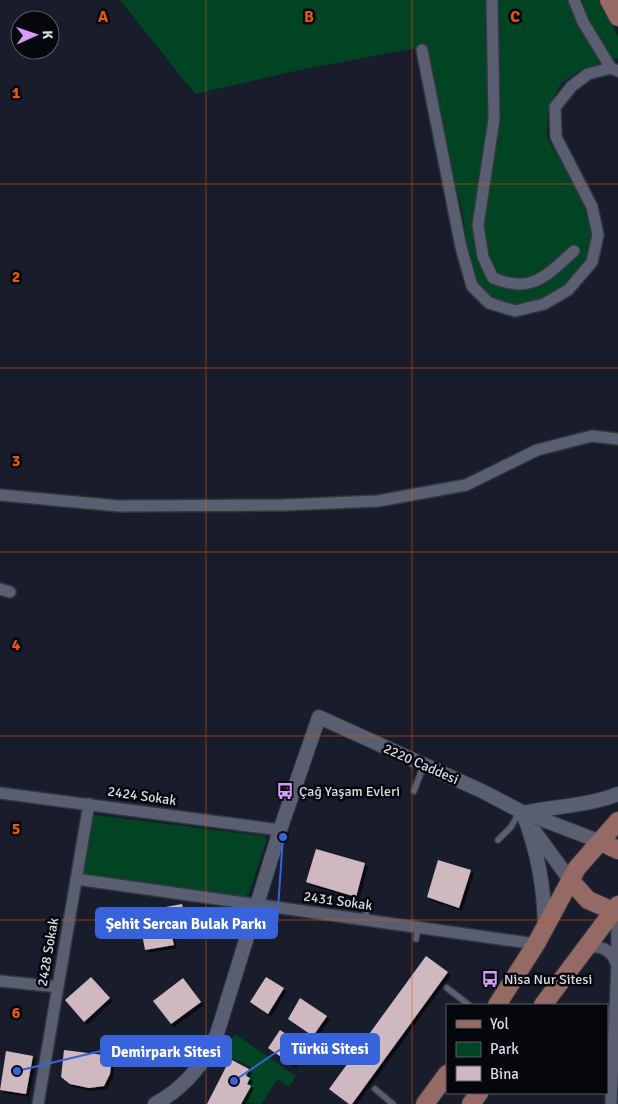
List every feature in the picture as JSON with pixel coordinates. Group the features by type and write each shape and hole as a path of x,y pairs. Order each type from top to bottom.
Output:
{"main road":[{"path":"609,0 618,17"},
{"path":"498,1004 540,936 570,880 587,855 601,842 618,821"},
{"path":"601,842 618,850"},
{"path":"544,1004 616,908 588,900 570,880"},
{"path":"425,1104 446,1075"}],"street":[{"path":"492,0 494,119 478,225 483,257 493,278 510,284 528,284 545,277 574,251"},
{"path":"422,50 461,247 472,286 489,303 515,311 544,304 568,290 592,262 598,235 592,207 556,137 555,107 572,86 588,74 614,69 583,22 574,0"},
{"path":"0,495 120,506 284,505 378,501 466,485 537,450 592,436 618,439"},
{"name":"2220 Caddesi","path":"280,830 318,717 424,764 521,812 601,842"},
{"name":"2424 Sokak","path":"0,793 280,830"},
{"path":"521,812 554,806 584,804 618,794"},
{"name":"2428 Sokak","path":"38,1104 89,804"},
{"path":"521,812 570,880"},
{"path":"521,812 539,860 544,888 540,936"},
{"path":"155,1104 171,1095 187,1081 210,1051 280,830"},
{"name":"2431 Sokak","path":"76,879 418,927 540,936"},
{"path":"611,1104 617,967 616,908"},
{"path":"584,950 596,947 605,949 615,958 617,967"},
{"path":"0,981 58,987"}],"lane":[{"path":"414,791 424,764"},
{"path":"498,840 511,827 521,812"},
{"path":"364,920 367,908"},
{"path":"416,939 418,927"},
{"path":"447,988 468,1004"},
{"path":"374,1089 393,1104"},
{"path":"606,1104 611,1104"}],"green space":[{"path":"120,0 601,0 618,37 618,58 583,69 562,82 548,109 547,137 587,208 593,238 587,262 567,287 540,301 521,305 498,303 478,286 469,262 463,215 422,47 300,70 195,94"},
{"path":"95,815 265,836 267,840 249,893 246,896 83,874 92,817"},
{"path":"235,1034 296,1076 289,1087 278,1079 261,1104 242,1102 250,1086 247,1084 250,1078 246,1076 251,1067 222,1054"}],"building":[{"path":"316,849 365,863 356,897 306,882"},
{"path":"438,860 471,870 459,908 427,897"},
{"path":"182,904 188,934 172,937 174,945 145,950 138,912"},
{"path":"426,956 448,972 352,1104 349,1104 329,1089"},
{"path":"91,977 110,998 84,1022 65,1000"},
{"path":"266,977 284,988 268,1014 250,1002"},
{"path":"183,978 201,1002 171,1024 153,1001"},
{"path":"300,998 327,1016 313,1036 288,1019"},
{"path":"280,1030 305,1047 293,1065 268,1048"},
{"path":"64,1050 112,1056 110,1074 104,1086 89,1088 70,1084 61,1077"},
{"path":"6,1051 33,1056 26,1094 0,1090"},
{"path":"230,1059 249,1069 246,1076 250,1078 247,1084 251,1086 241,1104 207,1104"}],"place":[{"name":"Çağ Yaşam Evleri","path":"285,791"},
{"name":"Şehit Sercan Bulak Parkı","path":"283,837"},
{"name":"Nisa Nur Sitesi","path":"490,979"},
{"name":"Demirpark Sitesi","path":"17,1071"},
{"name":"Türkü Sitesi","path":"234,1081"}]}
